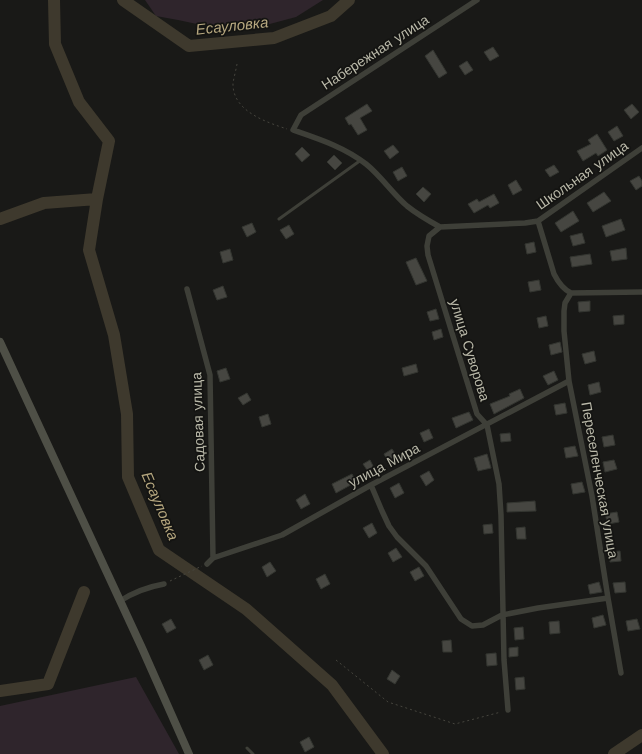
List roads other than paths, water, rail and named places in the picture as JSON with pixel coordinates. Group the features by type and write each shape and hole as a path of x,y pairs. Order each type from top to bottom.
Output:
{"street":[{"name":"Набережная улица","path":"361,160 331,143 293,130 302,115 477,0"},
{"name":"Школьная улица","path":"440,227 538,221 642,148"},
{"path":"361,160 406,206 440,227"},
{"path":"538,221 554,274 561,286 571,293 642,292"},
{"name":"улица Суворова","path":"440,227 429,236 427,246 428,255 477,414 487,425 499,490 502,615 508,710"},
{"name":"Садовая улица","path":"187,289 210,375 213,558"},
{"name":"Переселенческая улица","path":"571,293 565,303 564,311 564,331 570,381 592,496 621,673"},
{"path":"0,342 142,648 189,754"},
{"name":"улица Мира","path":"207,564 213,558 282,535 371,485 570,381"},
{"path":"371,485 389,526 397,537 426,566 461,619 472,626 487,624 502,615 538,608 608,598"},
{"path":"120,601 132,593 148,587 164,584"}],"lane":[{"path":"279,219 361,160"},
{"path":"247,748 253,754"}],"waterway":[{"name":"Есауловка","path":"54,0 55,44 79,102 109,141 97,199 89,250 114,335 127,414 128,477 159,550 246,609 332,685 383,754"},
{"name":"Есауловка","path":"123,0 189,46 274,38 331,16 349,0"},
{"name":"Есауловка","path":"0,219 44,203 97,199"},
{"name":"Есауловка","path":"0,691 48,684 84,592"},
{"name":"Есауловка","path":"614,754 642,735"}]}
